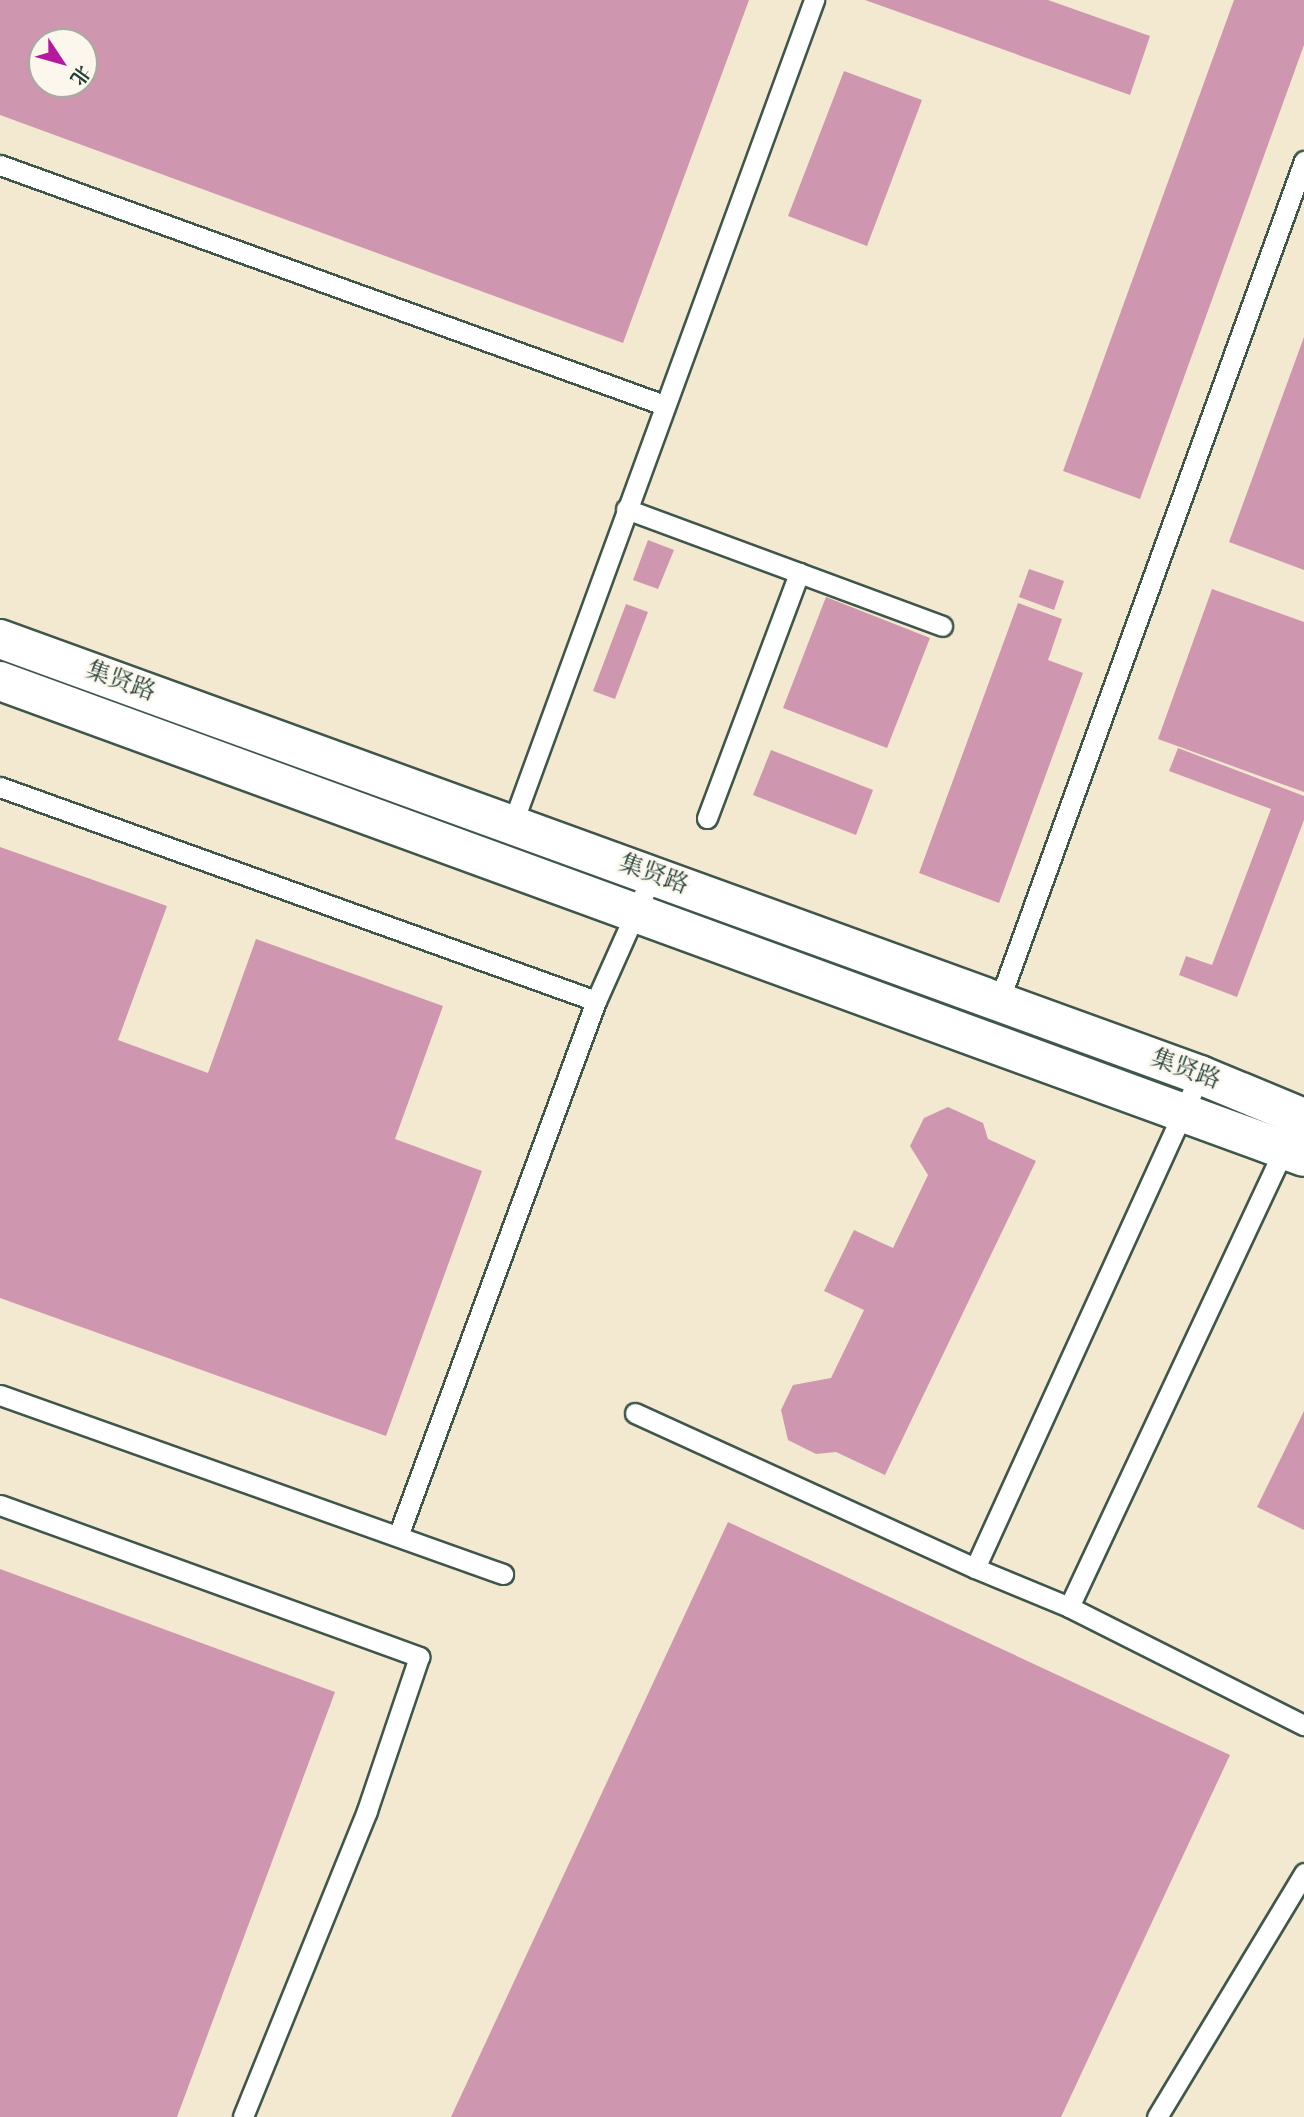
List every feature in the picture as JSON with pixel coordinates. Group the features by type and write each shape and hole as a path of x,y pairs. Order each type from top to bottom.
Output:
{"street":[{"name":"集贤路","path":"0,639 998,1004 1200,1075 1302,1117"},
{"name":"集贤路","path":"0,681 1294,1154"}],"lane":[{"path":"512,825 814,0"},
{"path":"998,1004 1304,161"},
{"path":"0,165 664,405"},
{"path":"626,509 942,626"},
{"path":"707,818 799,573"},
{"path":"0,787 596,1001"},
{"path":"398,1536 596,1001 652,876"},
{"path":"975,1569 1200,1075"},
{"path":"1069,1607 1294,1154 1302,1117"},
{"path":"0,1395 503,1574"},
{"path":"635,1413 975,1569 1069,1607 1304,1725"},
{"path":"0,1505 419,1657 367,1811 243,2117"},
{"path":"1157,2117 1304,1873"}],"building":[{"path":"0,0 749,0 623,343 0,115"},
{"path":"865,0 1048,0 1150,36 1130,95"},
{"path":"1234,0 1304,0 1304,45 1140,499 1063,471"},
{"path":"844,71 922,100 867,246 788,216"},
{"path":"1304,337 1304,570 1229,542"},
{"path":"648,540 674,550 658,589 633,580"},
{"path":"1029,569 1064,581 1054,610 1019,597"},
{"path":"1212,589 1304,622 1304,792 1158,739"},
{"path":"826,597 930,638 887,748 783,708"},
{"path":"1018,603 1062,619 1048,660 1083,673 999,903 919,873"},
{"path":"626,604 648,612 615,699 593,691"},
{"path":"1178,748 1304,796 1304,820 1237,997 1179,975 1186,956 1212,965 1271,809 1169,771"},
{"path":"771,750 873,790 856,835 753,795"},
{"path":"0,847 167,906 118,1040 208,1073 256,939 443,1006 395,1139 482,1171 386,1436 0,1298"},
{"path":"948,1107 983,1123 988,1139 1036,1161 885,1475 836,1452 816,1454 788,1440 781,1410 793,1385 831,1378 864,1310 824,1291 854,1230 893,1248 928,1175 910,1146 924,1118"},
{"path":"1304,1411 1304,1530 1257,1507"},
{"path":"728,1522 1230,1755 1061,2117 451,2117"},
{"path":"0,1569 335,1692 177,2117 0,2117"}]}
